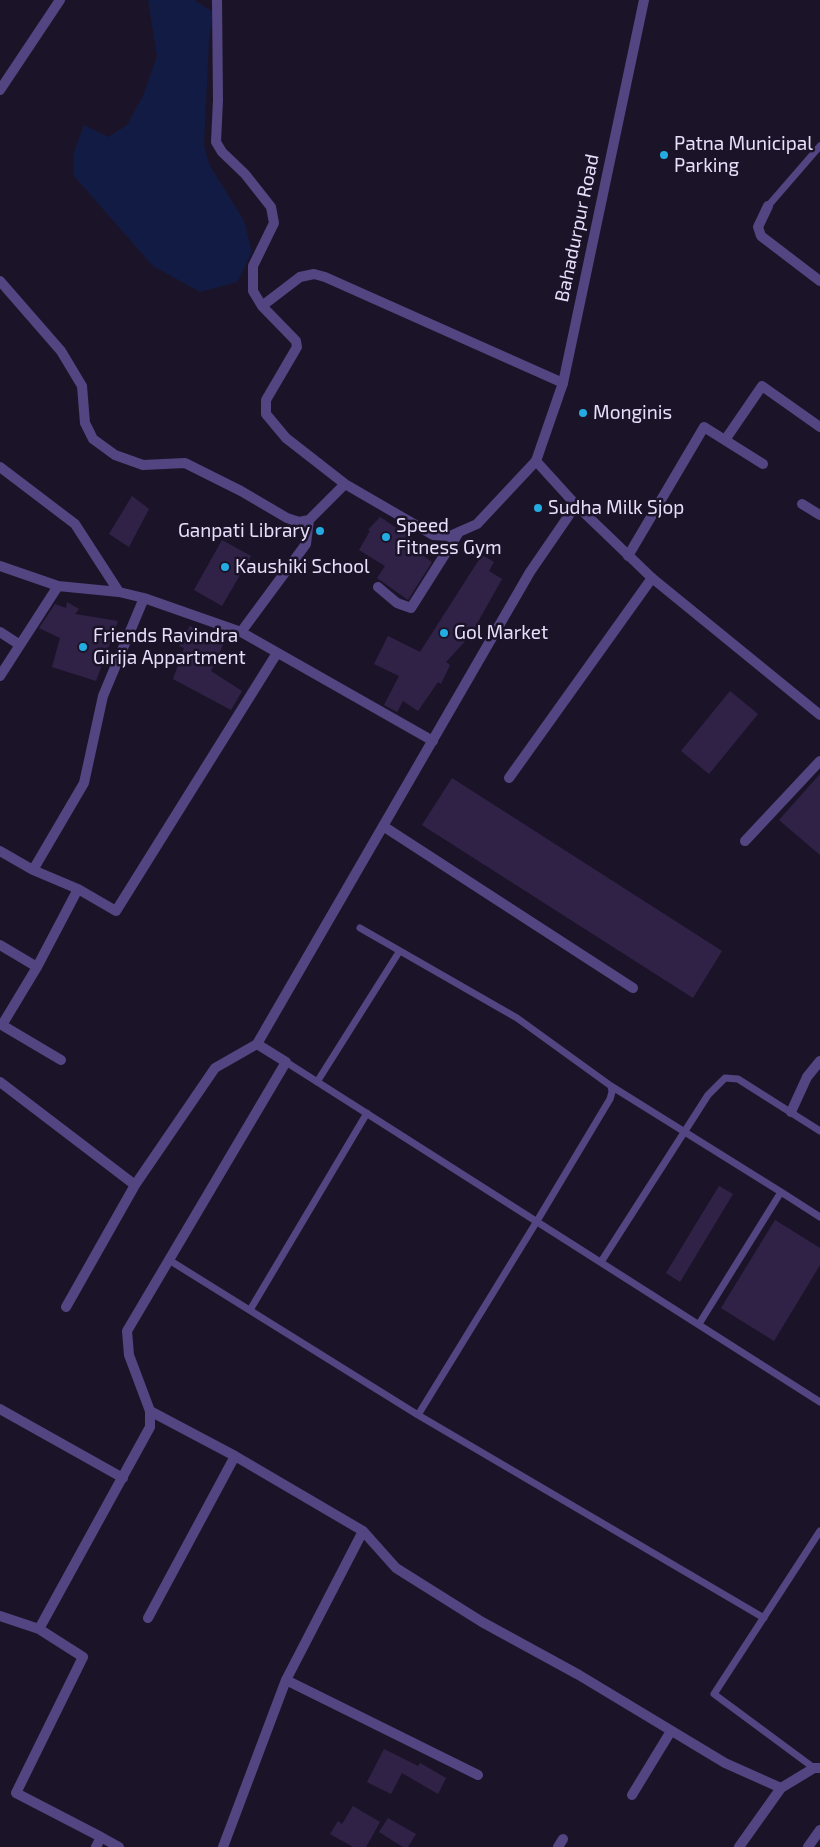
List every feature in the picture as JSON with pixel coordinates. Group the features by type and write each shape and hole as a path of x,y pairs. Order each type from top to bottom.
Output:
{"street":[{"path":"0,90 60,0"},
{"path":"217,0 218,100 216,142 222,152 245,174 271,207 274,214 274,223 253,266 253,291 262,306 296,341 297,347 266,400 266,414 286,438 345,484 433,535 450,536 477,524 536,461 576,505 652,578 820,715"},
{"name":"Bahadurpur Road","path":"536,461 563,383 644,0"},
{"path":"768,206 758,227 762,236 820,281"},
{"path":"262,306 300,277 314,274 563,383"},
{"path":"0,281 61,351 82,386 85,423 93,439 115,455 143,465 185,463 241,491 287,518 299,522 309,520 345,484"},
{"path":"725,440 762,386 820,427"},
{"path":"628,556 704,427 763,464"},
{"path":"0,467 75,524 119,592"},
{"path":"802,504 820,515"},
{"path":"66,1307 135,1185 215,1068 257,1044 530,572 576,505"},
{"path":"241,632 306,544 309,520"},
{"path":"378,587 397,603 411,608 459,532"},
{"path":"0,566 58,586 119,592 144,598 241,632 433,741"},
{"path":"509,778 652,578"},
{"path":"0,676 58,586"},
{"path":"33,870 84,783 103,696 144,598"},
{"path":"0,632 20,645"},
{"path":"0,851 33,870 78,889 116,910 277,653"},
{"path":"745,841 820,761"},
{"path":"384,826 633,988"},
{"path":"61,1060 2,1025 37,966 78,889"},
{"path":"0,946 37,966"},
{"path":"39,1629 150,1427 150,1411 129,1355 127,1331 286,1062 257,1044"},
{"path":"791,1112 806,1078 820,1061"},
{"path":"0,1082 135,1185"},
{"path":"0,1409 123,1478"},
{"path":"150,1411 235,1456 363,1531 396,1568 482,1622 579,1674 725,1763 781,1788"},
{"path":"148,1618 235,1456"},
{"path":"223,1847 286,1680 363,1531"},
{"path":"0,1616 39,1629 83,1657 16,1793 119,1847"},
{"path":"286,1680 478,1774"},
{"path":"632,1795 671,1731"},
{"path":"739,1847 781,1788 817,1768"},
{"path":"808,1847 820,1830"},
{"path":"96,1847 101,1837"}],"lane":[{"path":"768,206 820,146"},
{"path":"360,928 517,1018 611,1086 685,1130 820,1217"},
{"path":"317,1082 399,952"},
{"path":"286,1062 820,1402"},
{"path":"601,1262 708,1094 724,1078 738,1080 820,1131"},
{"path":"418,1415 610,1099 611,1086"},
{"path":"250,1310 367,1113"},
{"path":"699,1324 781,1192"},
{"path":"169,1260 418,1415 764,1618"},
{"path":"817,1768 714,1694 820,1531"}],"water":[{"path":"148,0 194,0 213,12 209,41 204,144 209,164 244,221 252,252 237,282 200,292 153,266 74,176 74,152 84,125 108,137 127,125 143,96 157,56"}],"building":[{"path":"132,496 149,509 129,547 109,534"},
{"path":"380,517 427,548 422,555 432,562 408,600 377,578 385,566 359,550 370,531 368,530"},
{"name":"Kaushiki School","path":"222,540 251,556 222,606 194,590"},
{"name":"Gol Market","path":"482,555 494,562 489,571 502,579 470,636 446,662 450,665 441,684 438,682 418,711 403,701 397,712 384,705 399,676 374,664 388,636 420,652"},
{"name":"Friends Ravindra Girija Appartment","path":"67,602 79,609 75,614 118,621 96,681 52,667 60,638 39,628 55,604 66,608"},
{"path":"190,626 224,643 211,671 242,691 231,710 173,679 184,648 179,646"},
{"path":"730,691 758,714 709,774 681,751"},
{"path":"820,774 820,855 779,820"},
{"path":"452,778 722,951 693,998 422,825"},
{"path":"719,1186 733,1194 680,1282 666,1273"},
{"path":"775,1220 820,1248 820,1265 774,1341 721,1308"},
{"path":"384,1749 418,1766 420,1763 446,1778 438,1794 402,1773 391,1794 367,1782"},
{"path":"353,1806 380,1822 366,1847 353,1847 330,1834 338,1821 342,1824"},
{"path":"388,1818 416,1834 408,1847 403,1847 379,1832"}],"place":[{"name":"Patna Municipal Parking","path":"664,155"},
{"name":"Monginis","path":"583,413"},
{"name":"Sudha Milk Sjop","path":"538,508"},
{"name":"Ganpati Library","path":"320,531"},
{"name":"Speed Fitness Gym","path":"386,537"},
{"name":"Kaushiki School","path":"225,567"},
{"name":"Gol Market","path":"444,633"},
{"name":"Friends Ravindra Girija Appartment","path":"83,647"}]}
